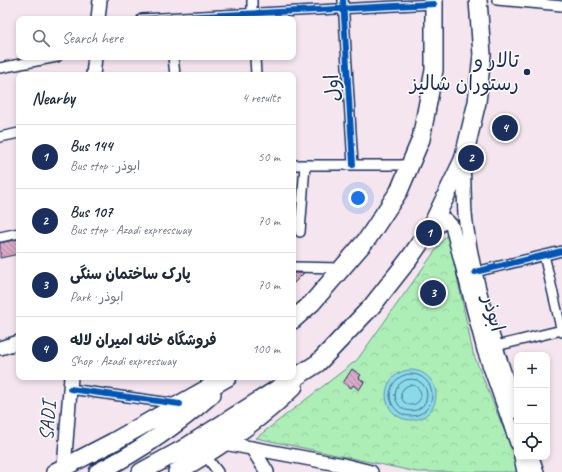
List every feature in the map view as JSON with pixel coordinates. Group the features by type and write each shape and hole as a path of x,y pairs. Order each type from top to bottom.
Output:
{"highway":[{"path":"176,472 224,443 280,401 372,306 424,238 440,210 463,160 477,102 482,55 478,0"},
{"path":"296,317 312,303 368,238 399,192 422,139 434,70 434,2"},
{"path":"296,376 318,362"},
{"path":"60,470 114,442 223,380"},
{"path":"98,472 151,442 191,413 228,380"},
{"path":"142,472 183,449 290,380"}],"main road":[{"path":"98,16 100,0"},
{"path":"93,72 95,60"},
{"name":"ابوذر","path":"463,160 465,214 473,314 490,369 514,435"},
{"name":"ابوذر","path":"424,238 446,220 452,226 496,346 514,402"},
{"path":"0,348 16,343"},
{"name":"SADI","path":"60,470 70,383"},
{"path":"224,443 343,465 371,472"},
{"path":"252,448 267,472"},
{"path":"522,460 524,472"},
{"path":"533,460 538,472"},
{"path":"331,472 343,465"}],"street":[{"path":"252,0 252,16 343,4 434,2"},
{"path":"497,0 562,6"},
{"name":"اول","path":"343,4 353,165"},
{"path":"0,68 41,60"},
{"path":"173,60 175,72"},
{"path":"255,60 256,72"},
{"path":"0,136 16,133"},
{"path":"296,165 410,165"},
{"path":"300,232 305,165"},
{"path":"0,237 16,234"},
{"path":"469,273 562,251"},
{"path":"496,346 562,331 544,255"},
{"path":"296,267 342,268"},
{"path":"70,383 180,404"},
{"path":"205,455 218,472"}],"green space":[{"path":"448,233 473,353 514,455 514,460 516,460 521,472 417,472 256,438 357,360"}],"water":[{"path":"406,370 416,370 429,377 436,390 436,400 429,413 416,420 406,420 397,416 390,409 386,400 386,390 390,381 397,374"}],"building":[{"path":"16,240 16,255 0,258 0,243"},
{"path":"296,273 304,273 296,281"},
{"path":"352,369 361,375 359,378 364,382 359,390 353,385 351,388 343,383"}],"cycle path":[{"path":"343,0 353,165"},
{"path":"200,16 434,4"},
{"path":"475,272 562,251"},
{"path":"70,389 180,404"}],"place":[{"name":"تالار و رستوران شالیز","path":"527,72"},
{"name":"فروشگاه خانه امیران لاله","path":"505,128"},
{"name":"Bus 107","path":"471,158"},
{"name":"Bus 144","path":"429,233"},
{"name":"پارک ساختمان سنگی","path":"433,293"}]}
